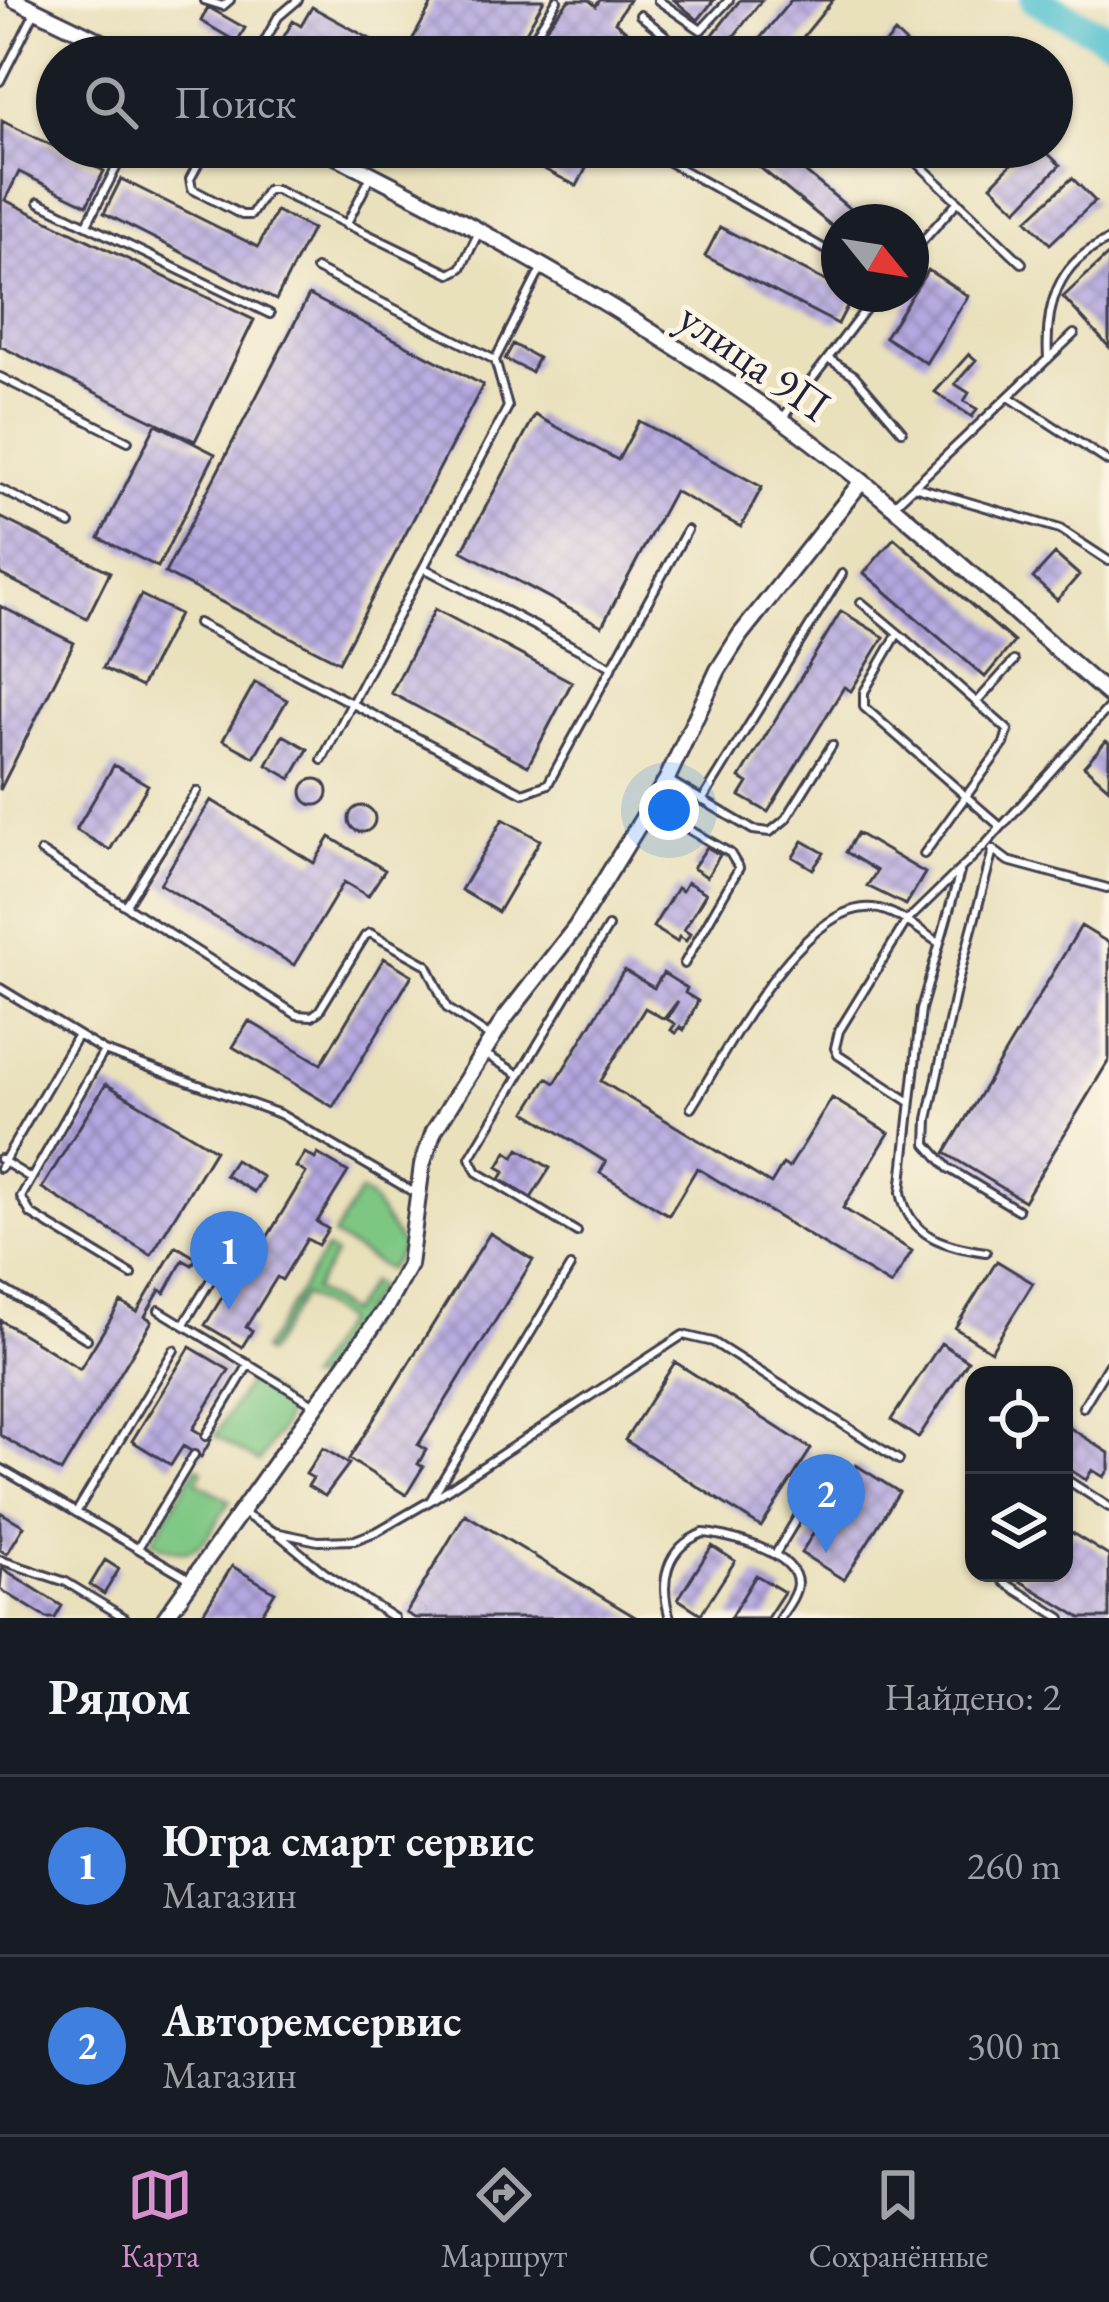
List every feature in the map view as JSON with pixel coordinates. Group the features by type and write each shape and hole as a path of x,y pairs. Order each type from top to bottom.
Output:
{"street":[{"path":"15,0 90,36"},
{"name":"улица 9П","path":"360,168 543,266 781,420 892,506 1109,695"},
{"path":"165,1618 400,1283 409,1265 427,1147 482,1053 576,927 650,808 740,635 862,482"}],"lane":[{"path":"204,0 223,6 230,0"},
{"path":"268,36 278,17 298,0"},
{"path":"535,36 556,0"},
{"path":"660,1 701,30 729,0"},
{"path":"0,81 36,10"},
{"path":"640,15 666,36"},
{"path":"87,225 116,168"},
{"path":"196,168 190,179 195,191 246,216 267,190 276,190 450,274 461,268 481,229"},
{"path":"679,168 821,247"},
{"path":"924,168 1022,263"},
{"path":"346,225 372,174"},
{"path":"929,234 958,201"},
{"path":"39,202 270,314"},
{"path":"1048,359 1046,322 1054,292 1071,269 1109,240"},
{"path":"322,760 508,406 495,360 543,266"},
{"path":"316,269 495,360"},
{"path":"781,420 863,312"},
{"path":"892,506 1074,334"},
{"path":"827,358 854,375 902,431"},
{"path":"0,376 128,440"},
{"path":"1009,397 1109,462"},
{"path":"914,486 1060,529 1109,561"},
{"path":"0,489 70,524"},
{"path":"198,623 523,793 548,784 687,530"},
{"path":"424,568 612,667"},
{"path":"703,801 842,574"},
{"path":"861,602 1005,724 1008,735 924,854"},
{"path":"898,633 864,692 864,707 1001,827"},
{"path":"978,701 1014,661"},
{"path":"1018,1210 940,1162 926,1134 989,847 1001,827 1109,707"},
{"path":"667,779 753,830 770,832 786,819 832,745"},
{"path":"126,906 196,790"},
{"path":"650,808 730,854 739,868 684,964"},
{"path":"910,1102 845,1061 835,1048 839,1031 906,922 989,847"},
{"path":"989,847 1008,861 1107,887"},
{"path":"41,852 304,1017 320,1011 364,936 375,934 428,965 446,1008 492,1038"},
{"path":"961,869 921,1010 900,1177 903,1205 932,1240 986,1252"},
{"path":"691,1108 772,980 828,922 850,911 872,908 939,943"},
{"path":"577,1232 472,1166 472,1149 608,927"},
{"path":"0,988 104,1052 280,1114 418,1195"},
{"path":"29,1177 1,1163 77,1036"},
{"path":"104,1052 21,1197 32,1214 132,1275"},
{"path":"482,1053 518,1074"},
{"path":"430,1501 570,1267"},
{"path":"184,1324 212,1279"},
{"path":"0,1287 87,1339"},
{"path":"159,1310 316,1405"},
{"path":"275,1532 318,1541 355,1540 378,1531 683,1335 713,1342 899,1460"},
{"path":"77,1511 174,1350"},
{"path":"206,1436 249,1364"},
{"path":"1083,1407 1109,1364"},
{"path":"138,1548 194,1455"},
{"path":"0,1468 190,1580"},
{"path":"775,1554 827,1469"},
{"path":"1073,1484 1109,1507"},
{"path":"239,1511 394,1618"},
{"path":"670,1618 663,1580 678,1549 703,1532 775,1554 792,1568 795,1593 780,1618"},
{"path":"0,1560 66,1582 124,1618"},
{"path":"1004,1582 1061,1618"}],"green space":[{"path":"360,1192 371,1199 403,1247 388,1270 333,1236"},
{"path":"326,1249 335,1255 313,1290 349,1313 370,1282 378,1287 316,1379 306,1380 344,1320 303,1295 266,1354 262,1351"},
{"path":"250,1379 278,1399 285,1415 259,1462 215,1436"},
{"path":"197,1466 203,1470 197,1482 230,1501 200,1545 191,1550 168,1549 152,1541"}],"building":[{"path":"434,0 544,0 524,36 414,36"},
{"path":"569,0 589,0 596,6 600,0 629,0 615,22 632,36 539,36"},
{"path":"674,0 714,0 698,20"},
{"path":"740,0 762,0 734,36 712,36"},
{"path":"791,0 833,0 804,36 762,36"},
{"path":"208,7 245,28 240,36 227,36 201,21"},
{"path":"312,7 365,36 284,36 293,21 301,26"},
{"path":"2,121 36,138 36,168 104,171 87,205 19,172 5,200 254,320 195,441 0,346"},
{"path":"542,168 586,168 577,186"},
{"path":"761,168 800,168 844,204 821,204 821,217"},
{"path":"1008,168 1057,168 1017,210 991,185"},
{"path":"1072,178 1095,201 1050,244 1027,220"},
{"path":"121,179 258,247 276,211 312,229 276,300 104,213"},
{"path":"720,227 821,279 821,312 844,312 838,324 705,256"},
{"path":"1109,254 1109,347 1063,297"},
{"path":"929,271 968,296 926,363 885,337 901,312 929,312"},
{"path":"309,295 483,385 339,662 165,573"},
{"path":"513,344 538,358 531,372 505,359"},
{"path":"969,354 976,360 955,384 969,393 964,401 977,409 972,417 935,392"},
{"path":"535,415 618,460 639,421 762,487 741,527 674,491 602,626 462,551"},
{"path":"156,424 215,454 158,567 99,538"},
{"path":"0,517 110,572 87,618 0,574"},
{"path":"894,538 1014,642 985,677 864,573"},
{"path":"1055,554 1079,575 1057,600 1033,578"},
{"path":"141,595 179,614 141,687 103,668"},
{"path":"0,606 74,643 0,790"},
{"path":"435,609 572,682 528,766 391,693"},
{"path":"841,611 884,637 851,691 844,687 768,812 740,796 748,783 740,778"},
{"path":"255,682 287,700 254,757 223,740"},
{"path":"283,735 308,749 291,779 267,765"},
{"path":"1109,743 1109,788 1084,766"},
{"path":"114,765 148,785 110,850 76,830"},
{"path":"315,779 328,792 315,805 302,792"},
{"path":"211,800 314,863 330,837 385,870 368,896 344,882 294,965 160,884"},
{"path":"362,806 375,819 362,832 349,819"},
{"path":"503,819 540,840 498,912 461,890"},
{"path":"857,833 925,873 906,905 867,886 877,871 846,852"},
{"path":"803,841 824,853 813,869 793,857"},
{"path":"707,847 720,855 707,877 693,868"},
{"path":"687,882 706,893 684,930 690,934 686,941 679,937 677,942 653,927 677,888 682,891"},
{"path":"1081,926 1109,943 1109,1060 1024,1201 945,1153"},
{"path":"384,958 412,975 333,1107 233,1047 249,1021 321,1064"},
{"path":"624,970 654,988 663,973 698,1001 684,1030 680,1027 676,1033 671,1030 675,1024 667,1019 678,1001 664,1019 645,1008 601,1081 771,1184 783,1164 789,1168 832,1098 889,1133 843,1208 912,1251 891,1285 697,1168 669,1215 600,1173 606,1162 526,1112 547,1078 555,1083"},
{"path":"106,1084 215,1150 151,1255 42,1188"},
{"path":"519,1149 550,1168 531,1198 500,1179 505,1171 498,1167 507,1152 514,1157"},
{"path":"305,1153 315,1159 318,1154 348,1172 317,1222 328,1229 318,1245 307,1239 282,1280 277,1277 246,1327 252,1331 242,1347 205,1325 231,1283 199,1263 214,1239 254,1259 306,1173 296,1167"},
{"path":"235,1160 263,1177 254,1192 225,1175"},
{"path":"490,1233 533,1260 418,1445 426,1450 418,1464 423,1467 406,1495 349,1459"},
{"path":"176,1246 196,1258 192,1265 183,1260 165,1293 160,1290 145,1316 152,1321 61,1472 0,1435 0,1320 80,1369 121,1302 137,1312"},
{"path":"997,1261 1033,1283 991,1351 955,1328"},
{"path":"941,1343 968,1361 918,1438 891,1420"},
{"path":"190,1347 229,1370 193,1429 211,1440 201,1457 183,1446 171,1465 132,1441"},
{"path":"675,1362 811,1449 761,1527 625,1440"},
{"path":"1073,1430 1109,1453 1104,1477 1092,1470 1086,1480 1073,1472"},
{"path":"323,1448 349,1464 325,1496 308,1486 313,1478 306,1474"},
{"path":"856,1465 899,1492 844,1580 801,1553"},
{"path":"0,1512 24,1526 7,1554 0,1550"},
{"path":"465,1514 637,1618 415,1618 406,1613"},
{"path":"1073,1534 1109,1556 1109,1618 1081,1618 1022,1582 1073,1582"},
{"path":"712,1546 735,1561 701,1614 678,1599"},
{"path":"105,1560 119,1569 104,1594 90,1585"},
{"path":"232,1566 275,1592 259,1618 200,1618"},
{"path":"2,1568 62,1606 55,1618 47,1618 0,1589"},
{"path":"756,1575 784,1592 767,1618 730,1618"}],"waterway":[{"path":"1035,0 1109,38"}],"place":[{"name":"Югра смарт сервис","path":"229,1310"},
{"name":"Авторемсервис","path":"826,1553"}]}
